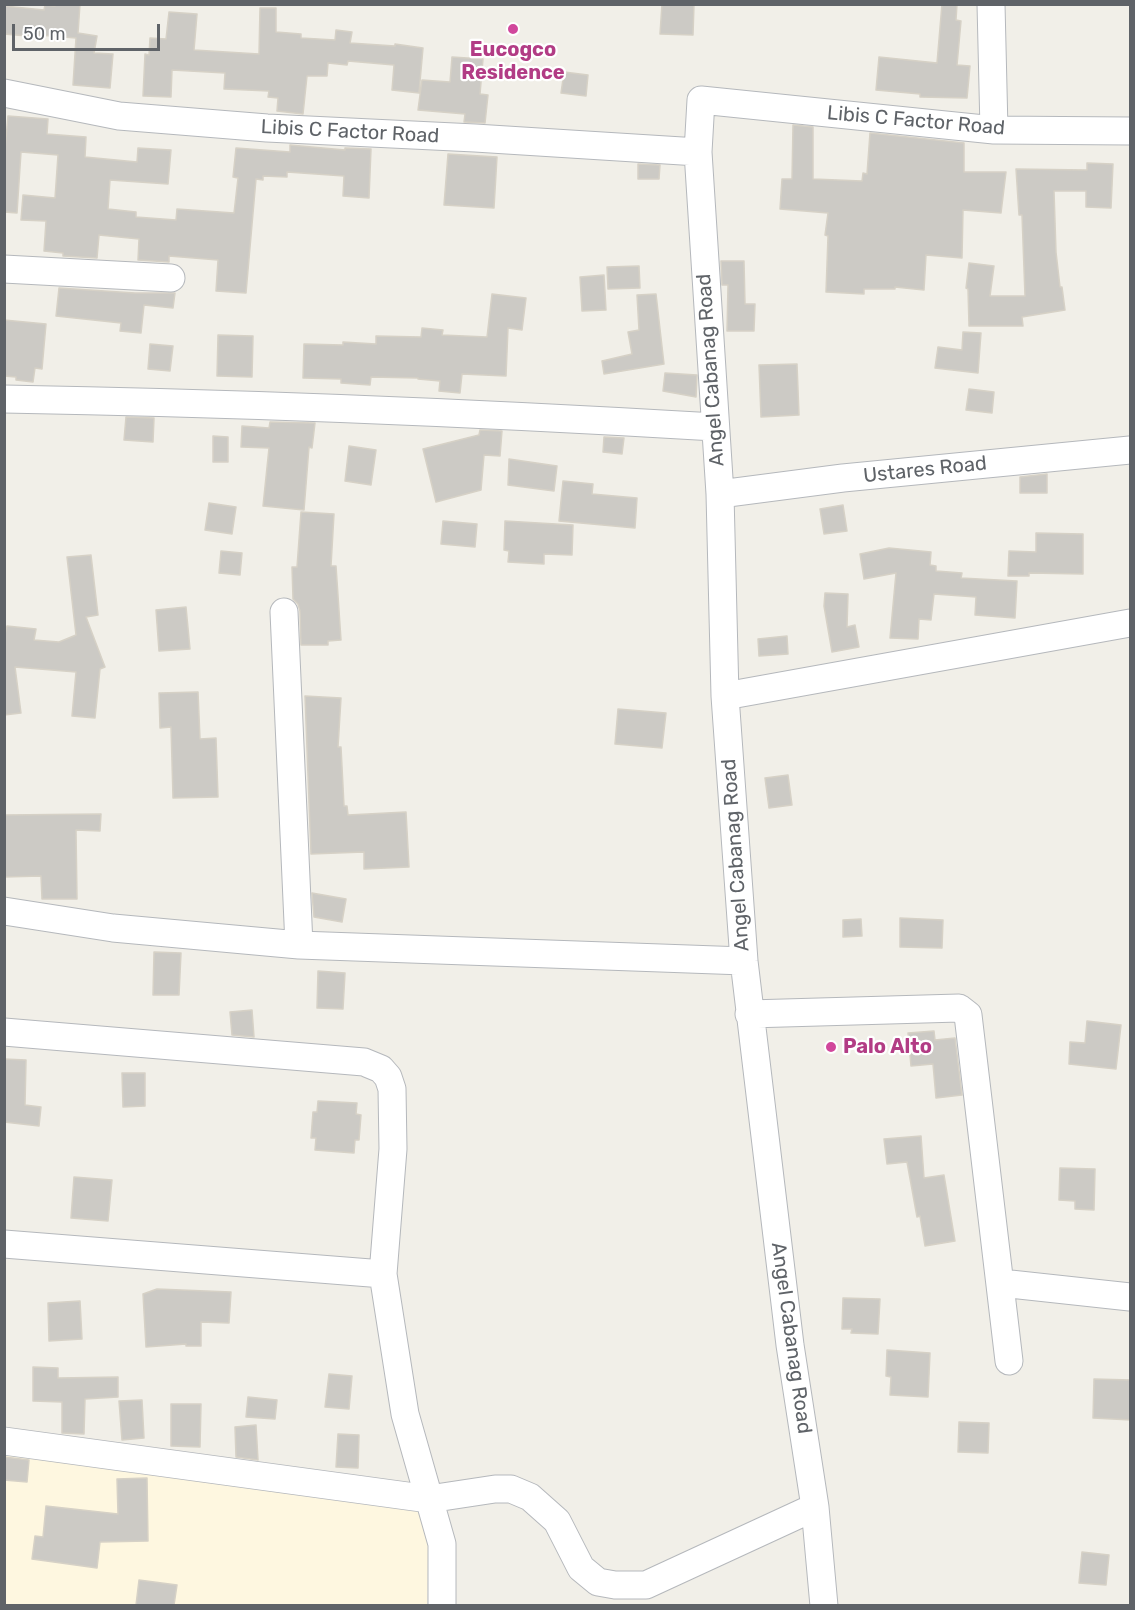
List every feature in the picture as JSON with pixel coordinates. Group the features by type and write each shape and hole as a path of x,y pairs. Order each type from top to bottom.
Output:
{"street":[{"path":"991,4 994,130"},
{"name":"Libis C Factor Road","path":"4,93 83,110 130,117 267,128 698,152"},
{"name":"Libis C Factor Road","path":"701,100 994,130 1131,131"},
{"name":"Angel Cabanag Road","path":"701,100 698,152 720,494 725,696 744,961 790,1345 815,1507 824,1605"},
{"path":"4,269 171,278"},
{"path":"4,399 206,402 715,427"},
{"name":"Ustares Road","path":"720,494 843,478 1131,450"},
{"path":"284,612 298,945"},
{"path":"725,696 1131,623"},
{"path":"4,911 113,928 298,945 744,961"},
{"path":"749,1014 959,1008 968,1015 1009,1361"},
{"path":"4,1032 364,1062 381,1069 388,1077 392,1089 393,1149 383,1274 405,1414 442,1544 442,1605"},
{"path":"4,1244 383,1274"},
{"path":"1001,1283 1131,1297"},
{"path":"4,1442 429,1498 495,1489 512,1489 530,1497 557,1521 580,1568 598,1582 615,1585 646,1585 815,1507"}],"shaded area":[{"path":"5,1441 429,1499 427,1605 5,1606"}],"building":[{"path":"55,4 80,4 78,33 97,36 94,53 113,54 110,88 73,85 76,38 4,34 4,6 44,10 45,5 55,6"},
{"path":"662,4 694,4 693,35 660,34"},
{"path":"942,4 957,4 956,20 961,21 957,65 970,66 967,98 920,97 920,94 876,90 879,57 937,63"},
{"path":"260,8 276,8 276,32 301,34 301,38 335,40 336,30 352,32 350,43 395,46 395,44 423,48 419,93 392,90 394,65 348,61 347,65 328,63 327,76 307,76 303,114 277,111 278,98 268,97 269,91 224,89 225,73 172,70 171,97 143,96 145,54 149,55 150,38 166,39 169,12 197,14 194,50 259,54"},
{"path":"452,57 483,59 480,94 488,95 485,123 464,122 465,114 418,110 422,80 450,82"},
{"path":"564,72 588,75 586,96 561,93"},
{"path":"8,116 48,119 47,134 86,137 85,157 137,162 138,148 171,150 168,184 110,180 108,209 136,212 136,217 176,220 177,209 234,213 238,178 233,177 236,148 290,152 290,145 345,150 345,148 371,149 369,198 343,196 344,176 287,172 287,177 263,176 263,180 256,179 246,293 216,291 218,260 169,256 169,262 138,260 139,239 99,235 97,258 63,256 63,253 44,251 46,221 21,220 23,195 55,198 58,155 21,152 17,213 4,212 4,160"},
{"path":"793,125 813,127 813,179 862,181 863,173 867,174 870,133 964,143 964,172 1006,172 1001,213 963,210 962,258 926,255 924,290 895,287 895,289 864,289 864,294 826,292 828,236 825,235 828,213 780,209 782,179 792,179"},
{"path":"448,154 497,157 494,208 444,205"},
{"path":"1087,163 1113,164 1111,208 1086,207 1086,191 1054,191 1056,252 1065,310 1022,317 1023,326 969,326 968,289 966,288 969,263 994,266 990,296 1025,296 1022,215 1019,215 1016,169 1087,170"},
{"path":"638,164 660,165 659,179 638,179"},
{"path":"721,261 744,261 745,304 755,304 754,331 727,331 728,285 722,285"},
{"path":"639,266 640,288 608,289 607,267"},
{"path":"604,275 606,310 582,311 580,277"},
{"path":"59,288 175,293 173,308 144,305 141,333 120,331 121,323 56,316"},
{"path":"492,294 526,298 522,330 508,328 506,376 462,374 460,393 439,391 440,381 418,378 371,377 370,385 341,383 341,379 303,378 304,344 343,345 343,342 376,344 376,336 421,337 422,328 443,330 442,335 487,337"},
{"path":"656,294 664,364 604,374 602,361 632,354 628,332 639,330 637,295"},
{"path":"4,320 46,324 42,369 35,368 33,382 4,376"},
{"path":"963,332 981,333 978,373 935,368 938,347 962,350"},
{"path":"218,335 253,336 252,377 217,376"},
{"path":"150,344 173,346 170,371 148,369"},
{"path":"797,364 799,415 761,417 759,365"},
{"path":"665,373 697,375 696,397 663,391"},
{"path":"969,389 994,392 992,413 966,410"},
{"path":"126,417 154,418 153,442 124,440"},
{"path":"270,422 315,423 312,448 309,447 304,510 263,506 269,448 241,447 242,426 269,428"},
{"path":"480,430 502,431 500,456 484,455 481,490 436,502 423,449 479,435"},
{"path":"213,436 228,437 228,462 213,462"},
{"path":"604,437 624,438 622,454 603,452"},
{"path":"349,446 376,450 371,485 345,481"},
{"path":"509,459 557,466 554,491 508,485"},
{"path":"1047,474 1047,493 1020,493 1020,477"},
{"path":"563,481 593,484 592,494 637,498 635,528 559,521"},
{"path":"209,503 236,507 232,534 205,530"},
{"path":"843,505 847,531 824,534 820,509"},
{"path":"301,512 334,514 331,566 336,566 341,640 328,641 328,645 301,645 300,611 293,599 292,567 297,567"},
{"path":"443,521 477,524 475,547 441,544"},
{"path":"505,521 573,525 572,555 544,554 544,564 508,562 509,551 504,550"},
{"path":"1036,533 1083,534 1083,574 1029,573 1029,576 1008,576 1009,551 1036,552"},
{"path":"889,548 931,552 930,565 936,566 936,571 962,573 961,578 1017,581 1015,618 975,615 976,597 934,594 931,620 919,619 918,639 890,638 896,573 864,579 860,554"},
{"path":"221,551 242,553 240,575 219,573"},
{"path":"91,555 98,615 86,617 105,667 100,669 95,718 72,716 76,672 15,667 21,713 4,715 4,638 7,626 36,629 34,640 59,642 76,635 67,557"},
{"path":"825,593 848,594 847,627 855,625 859,647 832,652 824,606"},
{"path":"186,607 190,649 159,651 156,610"},
{"path":"787,636 788,654 759,656 758,639"},
{"path":"198,692 200,739 216,738 218,797 173,798 171,727 160,728 159,693"},
{"path":"305,696 341,698 338,747 341,747 344,806 347,806 348,815 406,812 409,867 364,869 364,852 311,854"},
{"path":"618,709 666,713 662,748 615,744"},
{"path":"788,775 792,805 769,808 765,778"},
{"path":"101,814 100,831 76,830 77,899 42,899 41,876 4,877 4,815"},
{"path":"312,893 346,899 342,922 314,917"},
{"path":"900,918 943,920 942,948 900,947"},
{"path":"861,919 862,936 843,937 843,920"},
{"path":"154,952 181,953 179,995 153,995"},
{"path":"318,971 345,973 343,1009 317,1008"},
{"path":"252,1010 254,1037 232,1035 230,1012"},
{"path":"1087,1021 1121,1025 1116,1069 1069,1064 1070,1042 1085,1043"},
{"path":"934,1031 935,1040 955,1038 962,1095 936,1098 933,1064 911,1066 908,1033"},
{"path":"4,1059 26,1060 25,1105 41,1107 39,1126 4,1122"},
{"path":"122,1073 145,1073 145,1106 123,1107"},
{"path":"318,1101 357,1103 356,1114 361,1115 359,1140 355,1140 354,1153 315,1150 316,1138 311,1138 313,1112 317,1112"},
{"path":"921,1136 924,1178 944,1175 955,1241 925,1246 907,1162 887,1164 884,1139"},
{"path":"1060,1168 1095,1169 1094,1210 1075,1209 1075,1201 1059,1200"},
{"path":"74,1177 112,1180 108,1221 71,1218"},
{"path":"157,1289 231,1292 229,1323 201,1322 201,1346 186,1346 186,1344 146,1347 143,1294"},
{"path":"843,1298 880,1299 878,1334 851,1333 852,1329 842,1329"},
{"path":"80,1301 82,1339 49,1341 48,1303"},
{"path":"887,1350 930,1353 928,1397 890,1395 891,1377 886,1376"},
{"path":"33,1367 58,1368 58,1378 118,1377 118,1397 85,1399 84,1434 62,1433 62,1402 33,1401"},
{"path":"329,1374 352,1376 349,1409 325,1407"},
{"path":"1094,1379 1131,1380 1131,1420 1093,1418"},
{"path":"248,1397 277,1400 275,1419 246,1417"},
{"path":"142,1400 144,1438 122,1440 119,1401"},
{"path":"171,1404 201,1404 200,1447 171,1446"},
{"path":"959,1422 989,1423 988,1453 958,1452"},
{"path":"256,1425 258,1460 236,1457 235,1427"},
{"path":"338,1434 359,1435 358,1468 336,1467"},
{"path":"4,1457 29,1460 27,1482 4,1480"},
{"path":"147,1478 148,1541 100,1542 97,1568 32,1559 35,1536 43,1537 46,1506 118,1514 117,1479"},
{"path":"1082,1552 1109,1555 1106,1585 1079,1583"},
{"path":"139,1580 177,1585 174,1605 136,1605"}],"place":[{"name":"Eucogco Residence","path":"513,29"},
{"name":"Palo Alto","path":"831,1047"}]}
